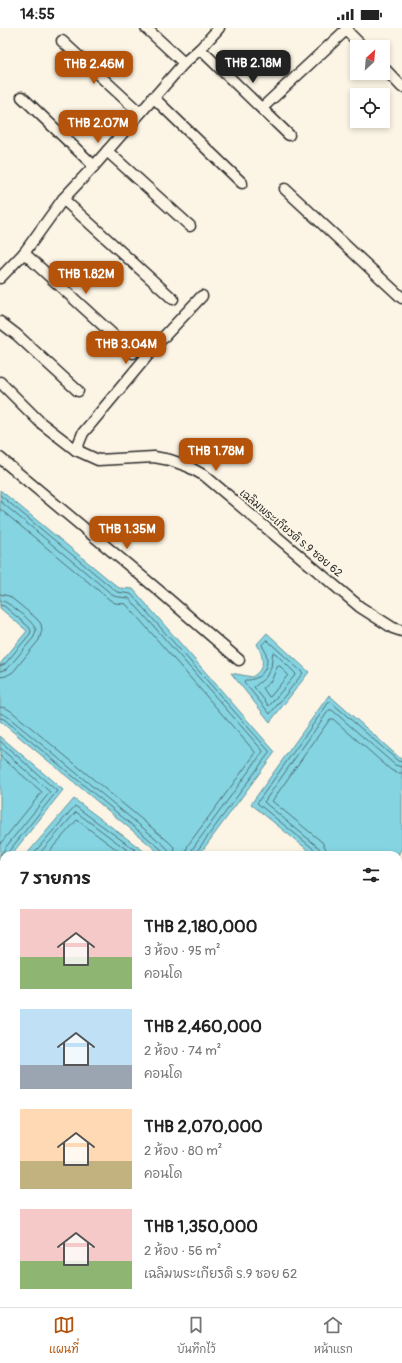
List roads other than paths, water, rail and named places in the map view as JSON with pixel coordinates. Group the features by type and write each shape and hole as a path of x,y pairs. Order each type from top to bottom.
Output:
{"street":[{"path":"146,28 184,63"},
{"path":"0,278 24,254 63,199 94,166 184,63 200,49 219,28"},
{"path":"262,108 347,29 357,40"},
{"path":"62,41 140,112"},
{"path":"200,49 289,135"},
{"path":"390,74 402,87"},
{"path":"22,97 94,166"},
{"path":"154,97 242,183"},
{"path":"107,151 190,226"},
{"path":"285,189 402,298"},
{"path":"63,199 173,299"},
{"path":"24,254 132,353"},
{"path":"76,450 83,433 158,343 202,296"},
{"path":"0,322 17,335 78,391"},
{"name":"เฉลิมพระเกียรติ ร.9 ซอย 62","path":"0,382 41,423 76,450 98,460 154,457 170,460 205,476 360,607 393,628 402,631"},
{"path":"0,458 157,589 239,660"}],"water":[{"path":"0,490 119,588 133,589 275,752 202,851 157,851 0,721 0,664 27,631 0,608"},
{"path":"267,633 309,672 270,722 231,673 252,677 257,674 262,666 262,658 257,644"},
{"path":"329,695 402,760 402,847 400,851 309,851 251,804"},
{"path":"0,736 63,790 14,851 0,851"},
{"path":"74,799 144,851 29,851"}]}
